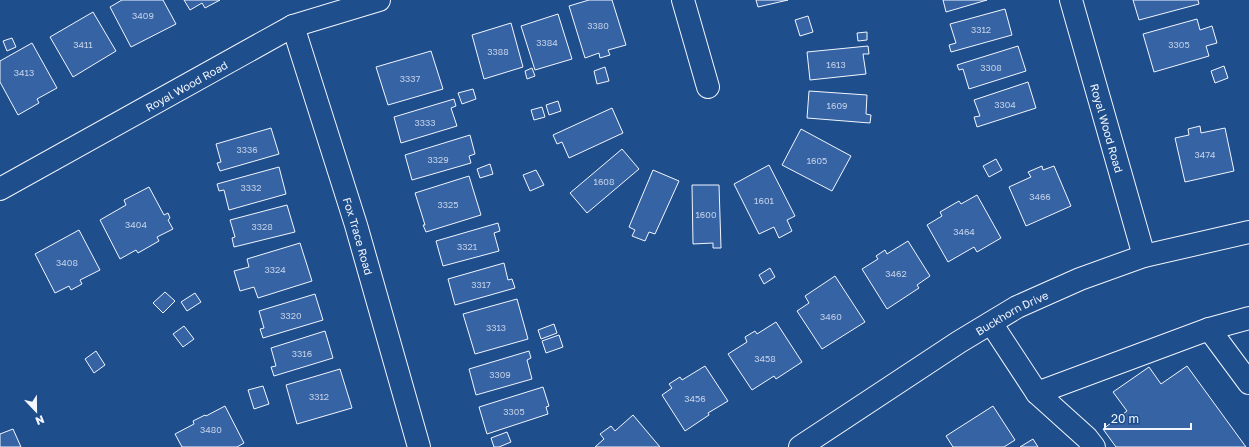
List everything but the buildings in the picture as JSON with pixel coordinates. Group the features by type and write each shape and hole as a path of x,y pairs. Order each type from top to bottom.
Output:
{"street":[{"name":"Royal Wood Road","path":"0,188 293,26 379,0"},
{"path":"683,0 708,87"},
{"name":"Royal Wood Road","path":"1071,0 1144,256"},
{"name":"Fox Trace Road","path":"293,26 356,225 419,447"},
{"name":"Buckhorn Drive","path":"800,447 959,342 1017,307 1080,279 1144,256 1249,232"},
{"path":"1037,393 1209,329 1249,318"},
{"path":"991,323 1037,393 1087,438 1094,447"},
{"path":"1209,329 1249,383"}]}
